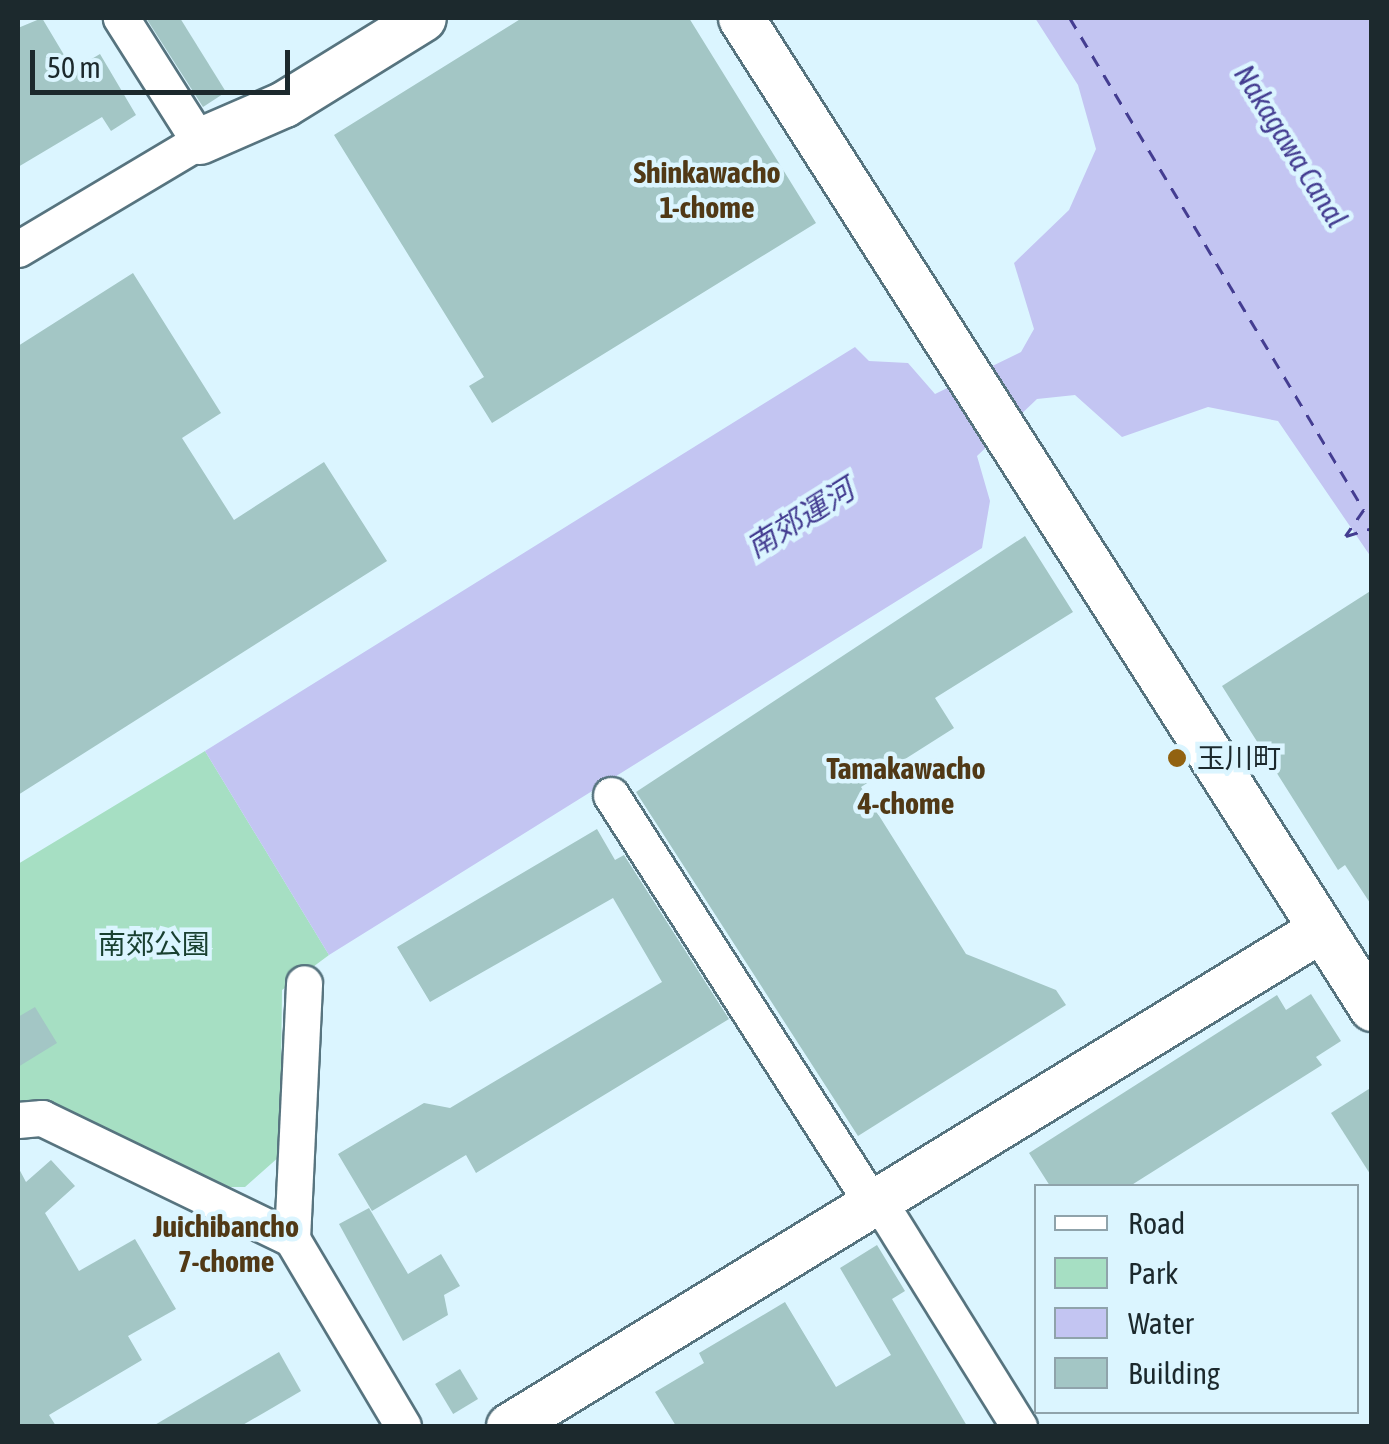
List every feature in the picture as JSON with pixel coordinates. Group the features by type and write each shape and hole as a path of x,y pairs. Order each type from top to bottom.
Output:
{"street":[{"path":"121,18 199,141"},
{"path":"18,249 199,141 284,104 423,18"},
{"path":"741,18 1372,1008"},
{"path":"611,795 1020,1426"},
{"path":"509,1426 877,1205 1321,928"},
{"path":"304,983 292,1239 403,1426"},
{"path":"18,1120 42,1118 292,1239"}],"green space":[{"name":"南郊公園","path":"205,751 329,955 282,990 280,1156 245,1187 228,1187 47,1105 18,1102 18,864"}],"water":[{"path":"1035,18 1371,18 1371,557 1278,421 1208,407 1122,437 1075,395 1037,399 977,456 990,501 982,548 329,955 205,751 855,347 869,361 908,363 935,394 1021,352 1034,329 1014,263 1069,210 1096,149 1078,85"}],"building":[{"path":"42,18 73,70 100,54 136,115 111,131 102,117 18,167 18,28"},
{"path":"146,18 180,18 226,92 203,107"},
{"path":"522,18 689,18 816,223 492,423 469,386 484,377 334,135"},
{"path":"133,273 221,413 182,438 234,520 324,462 387,561 18,795 18,346"},
{"path":"1025,536 1073,612 935,698 954,728 861,787 966,954 1056,990 1066,1005 858,1136 636,792"},
{"path":"1372,590 1372,906 1345,865 1338,870 1222,686"},
{"path":"597,829 615,860 624,855 729,1019 476,1173 466,1155 372,1211 338,1154 424,1103 450,1108 662,982 613,898 430,1002 397,947"},
{"path":"1311,994 1341,1041 1316,1057 1322,1065 1133,1184 1049,1184 1029,1153 1277,995 1286,1010"},
{"path":"35,1007 57,1043 18,1067 18,1017"},
{"path":"1372,1087 1372,1177 1331,1113"},
{"path":"51,1160 75,1186 45,1213 79,1271 135,1239 176,1309 128,1336 142,1360 49,1415 56,1426 18,1426 18,1167 26,1182"},
{"path":"369,1208 408,1274 441,1254 460,1286 444,1295 448,1315 403,1341 339,1224"},
{"path":"877,1245 905,1291 892,1299 967,1426 676,1426 655,1392 704,1363 699,1353 785,1302 836,1387 891,1355 840,1268"},
{"path":"279,1352 301,1391 267,1411 241,1426 153,1426"},
{"path":"460,1369 478,1399 453,1414 435,1384"}],"ferry route":[{"path":"1070,18 1364,510 1346,536 1372,528"}],"place":[{"name":"玉川町","path":"1177,758"}],"district":[{"name":"Shinkawacho 1-chome","path":"707,189"},
{"name":"Tamakawacho 4-chome","path":"906,785"},
{"name":"Juichibancho 7-chome","path":"226,1243"}],"water label":[{"name":"Nakagawa Canal","path":"1291,146"},
{"name":"南郊運河","path":"800,518"}]}
